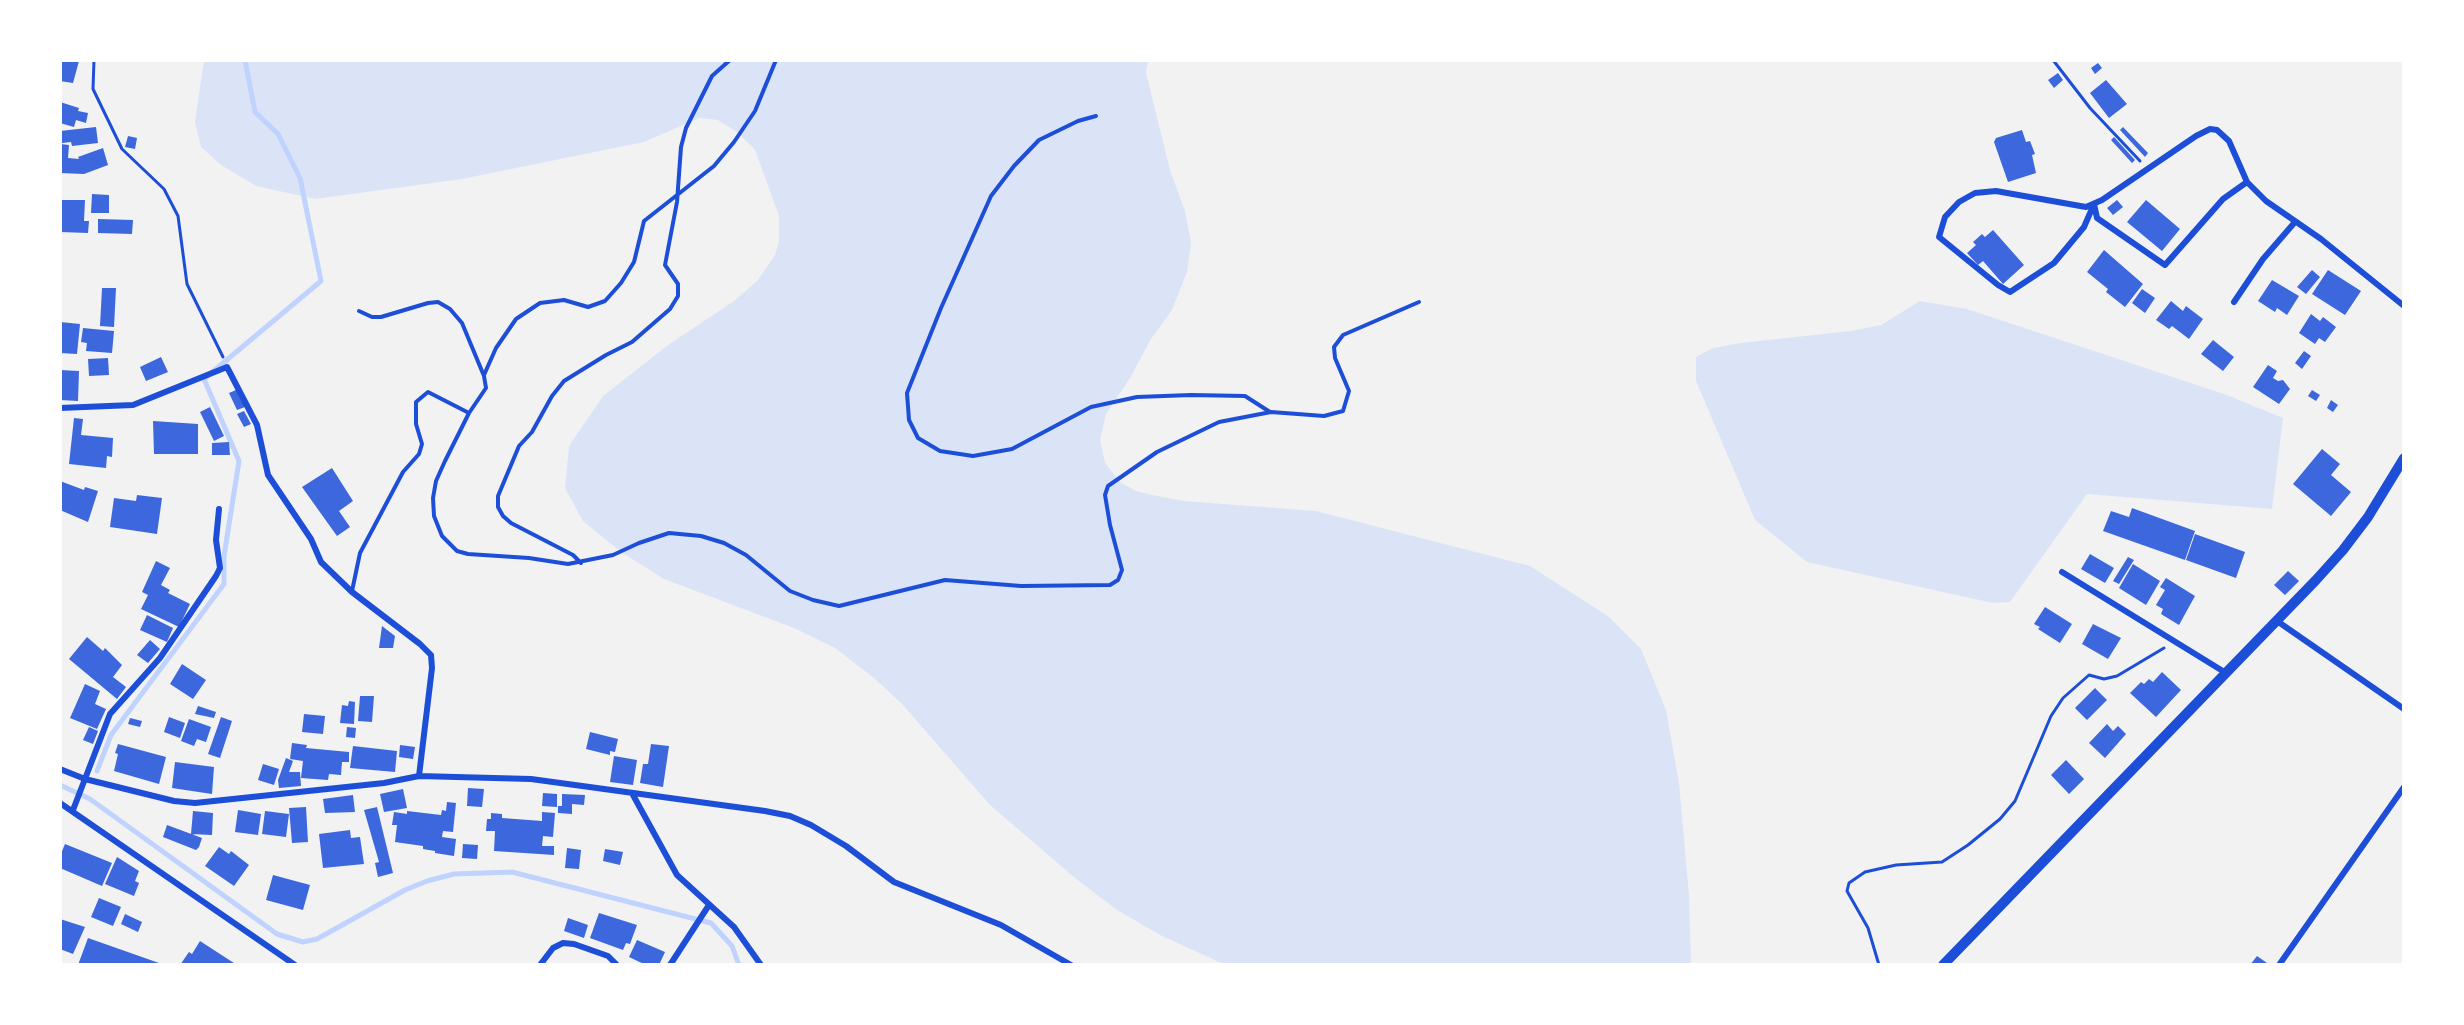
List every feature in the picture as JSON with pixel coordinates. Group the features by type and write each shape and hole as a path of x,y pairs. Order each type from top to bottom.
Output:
{"main road":[{"path":"1943,965 2226,674 2343,550 2368,517 2404,458"}],"street":[{"path":"2094,204 2084,227 2054,263 2010,292 1998,285 1939,237 1945,217 1959,202 1975,193 1996,191 2086,207 2205,131 2217,130 2229,141 2247,182 2266,201 2321,239 2404,306"},
{"path":"2094,204 2097,218 2165,265 2223,199 2247,182"},
{"path":"2234,302 2263,259 2295,222"},
{"path":"60,408 133,405 227,367 257,425 268,475 311,539 321,562 352,592 431,655 432,668 419,776"},
{"path":"74,807 110,714 160,658 220,568 216,540 219,510"},
{"path":"2062,572 2226,674"},
{"path":"2277,621 2404,709"},
{"path":"60,769 84,782 174,801 195,803 384,783 419,776 531,779 633,795 765,811 790,816 829,835 894,882 1001,925 1071,965"},
{"path":"2279,965 2404,787"},
{"path":"633,795 677,875 708,907 742,936 761,965"},
{"path":"60,804 74,807 295,965"},
{"path":"670,965 708,907"},
{"path":"540,965 553,948 563,944 574,944 608,956 617,965"}],"lane":[{"path":"582,563 573,555 511,523 498,507 498,496 519,446 532,432 552,396 564,381 632,342 670,309 678,296 678,284 665,265 677,194 681,147 686,128 712,76 730,60"},
{"path":"484,376 496,348 516,319 540,303 564,300 588,307 605,301 621,283 634,262 644,221 714,166 734,142 755,111 776,60"},
{"path":"1096,116 1078,121 1039,140 1014,166 991,196 941,308 907,393 909,420 918,438 940,451 973,456 1012,449 1091,407 1137,397 1191,394 1245,396 1271,412"},
{"path":"359,311 372,317 381,317 438,302 450,309 462,323 484,376 486,388 469,412 436,481 433,498 434,516 442,536 457,551 568,564 613,555 669,533 701,536 724,543 746,555 790,591 813,600 839,606 945,580 1021,586 1110,585 1118,580 1122,570 1108,515 1105,495 1108,486 1157,452 1219,422 1271,412 1324,416 1343,411 1349,390 1335,358 1334,347 1343,335 1419,302"},
{"path":"352,592 360,553 403,472 419,454 422,444 416,424 416,402 428,392 469,412"}],"path":[{"path":"94,60 93,89 122,149 164,189 178,216 187,284 227,367"},
{"path":"2054,60 2090,108 2147,168"},
{"path":"1879,965 1868,928 1848,891 1849,883 1865,872 1896,864 1942,862 1968,845 2000,819 2015,801 2051,716 2063,698 2089,675 2104,679 2117,676 2176,641"}],"shaded area":[{"path":"204,60 1148,60 1146,73 1170,170 1185,211 1191,243 1187,272 1172,310 1151,339 1130,378 1106,414 1100,440 1105,463 1120,482 1136,491 1152,495 1184,501 1316,511 1530,566 1608,616 1641,649 1666,710 1679,783 1689,895 1691,965 1226,965 1162,936 1117,910 1075,878 990,805 902,704 874,678 835,648 794,628 664,579 621,552 583,521 565,488 569,446 603,396 668,345 734,301 757,281 775,255 779,241 779,216 755,150 737,132 718,120 699,118 644,142 462,179 315,199 256,186 221,165 201,147 195,122"},
{"path":"1920,301 1967,309 2227,395 2283,418 2272,509 2087,494 2010,602 1993,603 1807,562 1755,520 1696,381 1696,357 1713,348 1741,343 1850,331 1881,325"}],"building":[{"path":"60,60 79,61 73,83 60,81"},
{"path":"2098,63 2102,68 2095,74 2091,68"},
{"path":"2058,73 2063,80 2054,88 2048,80"},
{"path":"2106,80 2127,104 2109,118 2090,93"},
{"path":"60,102 88,113 86,123 76,120 74,127 60,123"},
{"path":"96,127 98,143 72,146 71,142 62,143 60,131"},
{"path":"2123,127 2148,153 2145,157 2120,130"},
{"path":"2022,130 2026,142 2030,141 2035,154 2032,155 2036,173 2008,182 1994,142 1996,138"},
{"path":"128,136 137,138 135,149 125,147"},
{"path":"2114,137 2135,160 2132,163 2111,140"},
{"path":"60,144 69,145 68,158 79,159 78,157 103,148 108,165 84,174 60,173"},
{"path":"92,194 109,195 109,213 91,213"},
{"path":"60,200 85,200 84,221 89,221 88,233 60,232"},
{"path":"2117,200 2123,207 2113,215 2107,208"},
{"path":"2146,200 2180,229 2162,251 2127,222"},
{"path":"98,219 133,220 132,234 98,233"},
{"path":"1993,230 2024,265 2003,284 1983,261 1978,265 1967,253 1976,245 1973,242 1982,234 1985,237"},
{"path":"2104,250 2143,284 2125,307 2106,292 2108,289 2087,272"},
{"path":"2312,270 2320,277 2306,294 2297,287"},
{"path":"2328,270 2361,291 2345,315 2312,294"},
{"path":"2272,280 2299,296 2287,315 2277,308 2275,312 2258,301"},
{"path":"102,288 116,288 114,327 100,326"},
{"path":"2142,289 2155,298 2145,313 2132,303"},
{"path":"2171,301 2183,311 2186,306 2203,319 2189,339 2172,326 2169,329 2156,320"},
{"path":"2311,314 2320,321 2323,317 2336,327 2325,342 2319,338 2315,344 2299,333"},
{"path":"60,322 80,324 77,354 60,353"},
{"path":"83,328 114,331 112,353 86,351 87,343 81,342"},
{"path":"2213,340 2234,357 2223,371 2201,354"},
{"path":"2304,351 2311,356 2302,369 2295,363"},
{"path":"161,357 168,372 146,381 140,367"},
{"path":"108,358 109,375 89,376 88,359"},
{"path":"2268,365 2277,371 2273,378 2278,381 2283,380 2290,389 2279,404 2253,387"},
{"path":"60,370 79,371 78,401 60,400"},
{"path":"236,390 245,407 237,410 229,393"},
{"path":"2312,390 2320,395 2316,401 2308,396"},
{"path":"2331,400 2338,405 2333,412 2327,408"},
{"path":"210,407 224,436 214,441 200,412"},
{"path":"244,411 251,424 244,427 237,414"},
{"path":"74,418 83,419 81,435 113,438 112,457 107,456 106,468 69,464"},
{"path":"153,421 198,424 198,454 154,454"},
{"path":"229,442 230,455 212,455 212,443"},
{"path":"2322,449 2340,464 2331,475 2351,492 2331,516 2293,484"},
{"path":"332,468 353,501 339,511 350,527 337,536 302,487"},
{"path":"60,481 84,490 85,487 98,491 88,522 60,510"},
{"path":"137,495 162,498 157,534 110,527 114,498 136,501"},
{"path":"2132,508 2195,531 2185,560 2103,531 2111,511 2129,517"},
{"path":"2195,534 2245,552 2236,578 2186,560"},
{"path":"2090,554 2114,568 2105,583 2081,569"},
{"path":"2128,557 2134,560 2119,584 2113,581"},
{"path":"156,561 170,568 161,585 170,590 168,593 190,604 179,627 141,609 148,595 142,592"},
{"path":"2133,564 2160,581 2146,605 2119,588"},
{"path":"2288,571 2299,581 2285,595 2274,585"},
{"path":"2166,578 2195,596 2179,625 2161,614 2163,609 2156,605 2165,590 2160,587"},
{"path":"2045,607 2072,624 2060,643 2034,624"},
{"path":"147,615 173,628 167,642 140,630"},
{"path":"2093,624 2121,638 2108,659 2082,644"},
{"path":"382,626 395,636 393,648 379,648"},
{"path":"87,637 103,651 105,648 122,665 113,677 126,687 117,699 69,659"},
{"path":"150,640 160,649 148,663 137,655"},
{"path":"182,664 206,680 193,699 170,684"},
{"path":"2162,672 2181,690 2156,717 2130,693 2141,682 2144,684 2149,679 2153,682"},
{"path":"85,684 100,691 95,704 106,709 97,729 70,718"},
{"path":"2095,688 2107,700 2087,720 2075,708"},
{"path":"360,696 374,696 372,722 358,721"},
{"path":"349,701 355,702 354,724 340,723 342,705 348,706"},
{"path":"198,706 216,712 214,718 195,714"},
{"path":"304,714 325,716 323,734 302,732"},
{"path":"169,717 185,723 180,738 164,732"},
{"path":"221,717 232,721 220,758 208,754"},
{"path":"130,718 142,721 140,727 128,724"},
{"path":"189,719 211,727 206,742 197,739 194,746 181,741"},
{"path":"2107,724 2113,731 2118,726 2126,734 2105,758 2089,743"},
{"path":"89,727 98,731 93,744 83,740"},
{"path":"347,727 356,728 355,738 346,737"},
{"path":"590,732 618,739 615,752 610,751 610,755 586,749"},
{"path":"292,743 307,745 306,748 349,752 349,762 342,762 341,775 329,774 328,780 301,778 303,761 290,759"},
{"path":"118,744 166,757 159,784 114,771"},
{"path":"651,744 669,746 663,787 640,783 643,764 648,764"},
{"path":"400,745 415,747 413,759 399,757"},
{"path":"353,746 397,751 395,772 350,768"},
{"path":"614,756 637,760 633,785 610,782"},
{"path":"286,758 293,761 289,772 300,772 301,786 279,788 278,780"},
{"path":"2066,760 2084,779 2069,794 2051,775"},
{"path":"175,762 214,767 212,794 172,788"},
{"path":"263,764 279,769 274,785 258,780"},
{"path":"468,788 484,789 482,807 467,806"},
{"path":"403,789 407,808 384,812 380,794"},
{"path":"543,793 557,794 557,807 542,806"},
{"path":"562,794 585,795 584,805 572,804 572,814 558,813 558,806 562,806"},
{"path":"353,795 355,812 325,813 323,799"},
{"path":"447,802 456,803 453,832 443,831 442,837 456,839 454,856 435,853 435,851 423,849 423,846 395,842 397,825 392,825 394,812 407,814 407,811 441,815 442,810 446,811"},
{"path":"306,807 308,842 292,843 289,808"},
{"path":"377,807 393,873 378,877 375,863 379,862 364,810"},
{"path":"238,810 261,814 258,835 235,832"},
{"path":"193,811 213,813 212,835 191,834"},
{"path":"265,811 289,814 286,837 262,834"},
{"path":"542,812 555,813 553,837 543,836 542,846 554,846 554,855 494,851 495,831 486,831 487,819 491,819 491,813 502,814 502,818 542,821"},
{"path":"167,825 202,838 199,847 196,850 163,837"},
{"path":"350,830 351,838 360,837 364,864 323,868 319,834"},
{"path":"65,844 112,863 102,886 60,868 60,856"},
{"path":"463,844 478,845 477,859 462,858"},
{"path":"219,847 229,854 231,851 249,865 234,886 205,866"},
{"path":"567,848 581,850 579,869 565,868"},
{"path":"605,849 623,852 620,865 603,861"},
{"path":"117,857 139,871 135,881 139,883 134,896 105,884"},
{"path":"273,875 310,885 303,910 266,900"},
{"path":"99,898 121,907 113,926 91,917"},
{"path":"599,913 637,925 630,944 626,943 623,950 590,938"},
{"path":"125,914 142,922 138,932 121,924"},
{"path":"568,918 588,925 584,938 564,931"},
{"path":"60,919 85,927 73,954 60,949"},
{"path":"88,938 159,963 158,965 78,965"},
{"path":"637,940 665,952 659,965 646,965 629,957"},
{"path":"200,941 237,965 205,963 204,965 180,965 189,952 192,954"},
{"path":"2257,956 2270,965 2250,965"}],"waterway":[{"path":"97,771 111,735 224,584 224,556 239,461 204,379 321,281 300,178 278,134 255,112 245,60"},
{"path":"60,785 90,799 277,934 303,942 317,939 405,890 427,881 454,874 512,872 711,923 732,946 739,965"}]}
